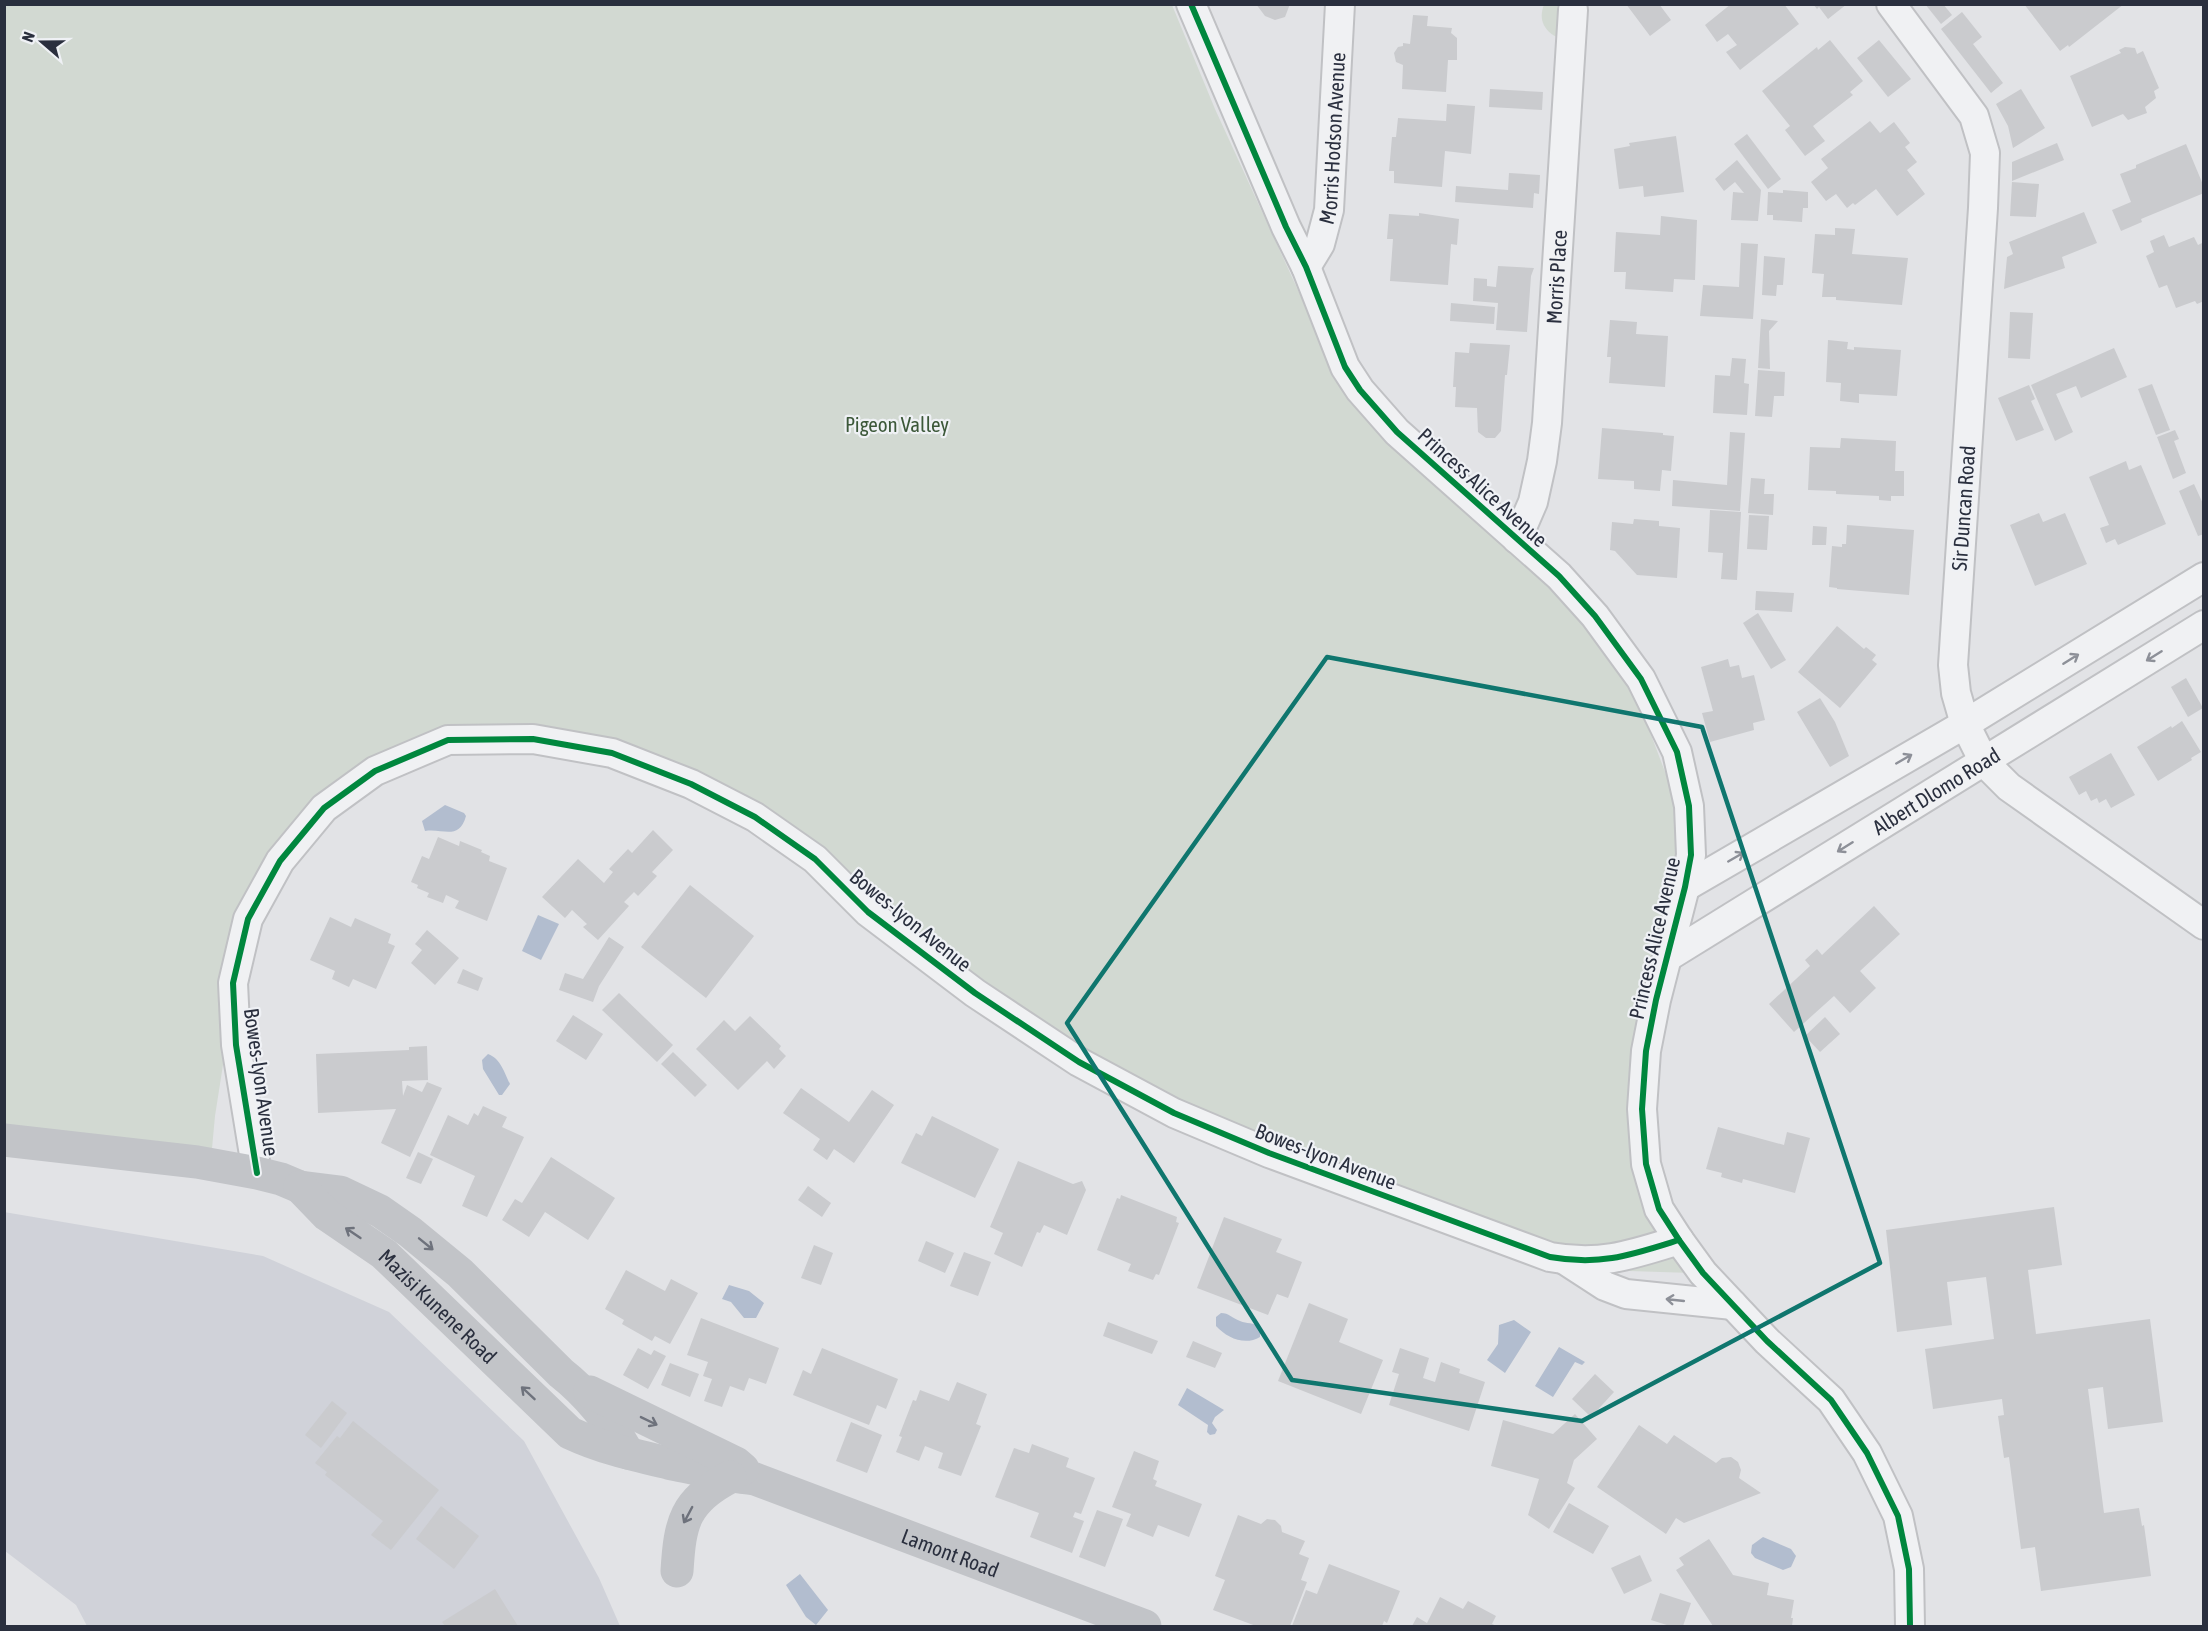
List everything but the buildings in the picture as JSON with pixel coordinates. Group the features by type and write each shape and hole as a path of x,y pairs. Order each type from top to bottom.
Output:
{"street":[{"name":"Princess Alice Avenue","path":"1191,4 1286,227 1306,267 1346,367 1360,390 1397,432 1559,576 1595,616 1641,679 1677,752 1689,806 1691,855 1646,1051 1642,1109 1646,1164 1659,1209 1703,1273 1767,1341 1831,1400 1867,1453 1898,1516 1909,1569 1910,1626"},
{"name":"Morris Hodson Avenue","path":"1306,267 1320,244 1329,210 1340,4"},
{"name":"Sir Duncan Road","path":"1891,4 1974,116 1985,153 1982,232 1953,665 1956,693 1965,724 1984,762 2025,800 2204,925"},
{"name":"Morris Place","path":"1516,539 1533,502 1542,461 1573,10"},
{"name":"Albert Dlomo Road","path":"1685,887 1965,724 2204,577"},
{"name":"Albert Dlomo Road","path":"1668,956 2204,625"},
{"name":"Bowes-lyon Avenue","path":"257,1173 236,1045 233,983 248,919 280,861 324,808 375,771 448,740 533,739 612,753 691,784 755,817 815,859 868,912 975,993 1079,1062 1173,1113 1269,1154 1550,1257 1585,1262 1608,1260 1679,1240"},
{"name":"Mazisi Kunene Road","path":"4,1140 197,1162 257,1173 300,1186 340,1192 380,1211 410,1232 460,1273 578,1386"},
{"name":"Mazisi Kunene Road","path":"300,1186 327,1215 384,1254 570,1433"},
{"path":"1565,1260 1605,1286 1626,1294 1734,1305"},
{"path":"578,1386 613,1428 627,1453"},
{"name":"Lamont Road","path":"578,1386 736,1463 743,1478"},
{"name":"Lamont Road","path":"570,1433 599,1446 743,1478 1145,1626"},
{"path":"676,1571 679,1536 687,1514 701,1496 743,1478"}],"highlighted area":[{"path":"1327,657 1702,727 1880,1263 1582,1421 1292,1380 1067,1023"}],"shaded area":[{"path":"4,1212 263,1256 389,1312 524,1441 599,1578 620,1626 87,1626 76,1605 5,1551"}],"green space":[{"name":"Pigeon Valley","path":"5,5 1172,5 1215,109 1324,347 1373,427 1521,554 1589,626 1631,682 1673,793 1685,889 1640,1092 1692,1273 1567,1269 1035,1041 813,855 662,777 495,744 438,753 373,778 286,865 247,942 230,1020 215,1116 210,1170 5,1145"},
{"path":"1544,5 1585,5 1588,16 1586,23 1559,38 1546,29 1542,20"}],"water":[{"path":"445,805 464,813 466,816 463,824 450,832 425,831 422,821"},
{"path":"538,915 559,924 541,960 522,951"},
{"path":"488,1054 499,1063 510,1084 502,1095 499,1095 483,1069 482,1060"},
{"path":"729,1285 749,1291 764,1303 756,1318 744,1318 731,1302 722,1299"},
{"path":"1221,1313 1260,1327 1260,1337 1242,1341 1225,1334 1216,1326 1216,1317"},
{"path":"1514,1320 1531,1332 1505,1373 1487,1360 1498,1344 1499,1325"},
{"path":"1559,1347 1585,1362 1582,1365 1575,1362 1553,1397 1535,1386"},
{"path":"1187,1388 1224,1410 1215,1417 1212,1423 1217,1430 1215,1434 1210,1435 1207,1432 1208,1425 1178,1405"},
{"path":"1763,1537 1791,1549 1796,1556 1791,1567 1783,1570 1755,1558 1751,1553 1752,1545"},
{"path":"800,1574 828,1610 816,1625 806,1617 786,1585"}],"cycle path":[{"path":"1191,4 1286,227 1306,267 1345,367 1360,390 1397,432 1559,576 1595,616 1641,679 1677,752 1689,806 1691,855 1646,1051 1642,1109 1646,1164 1659,1209 1703,1273 1767,1341 1831,1400 1867,1453 1898,1516 1909,1569 1910,1626"},
{"path":"257,1173 236,1045 233,983 248,919 280,861 324,808 375,771 448,740 533,739 612,753 691,784 755,817 815,859 868,912 975,993 1079,1062 1174,1113 1269,1153 1550,1257 1601,1260 1679,1240"}]}
